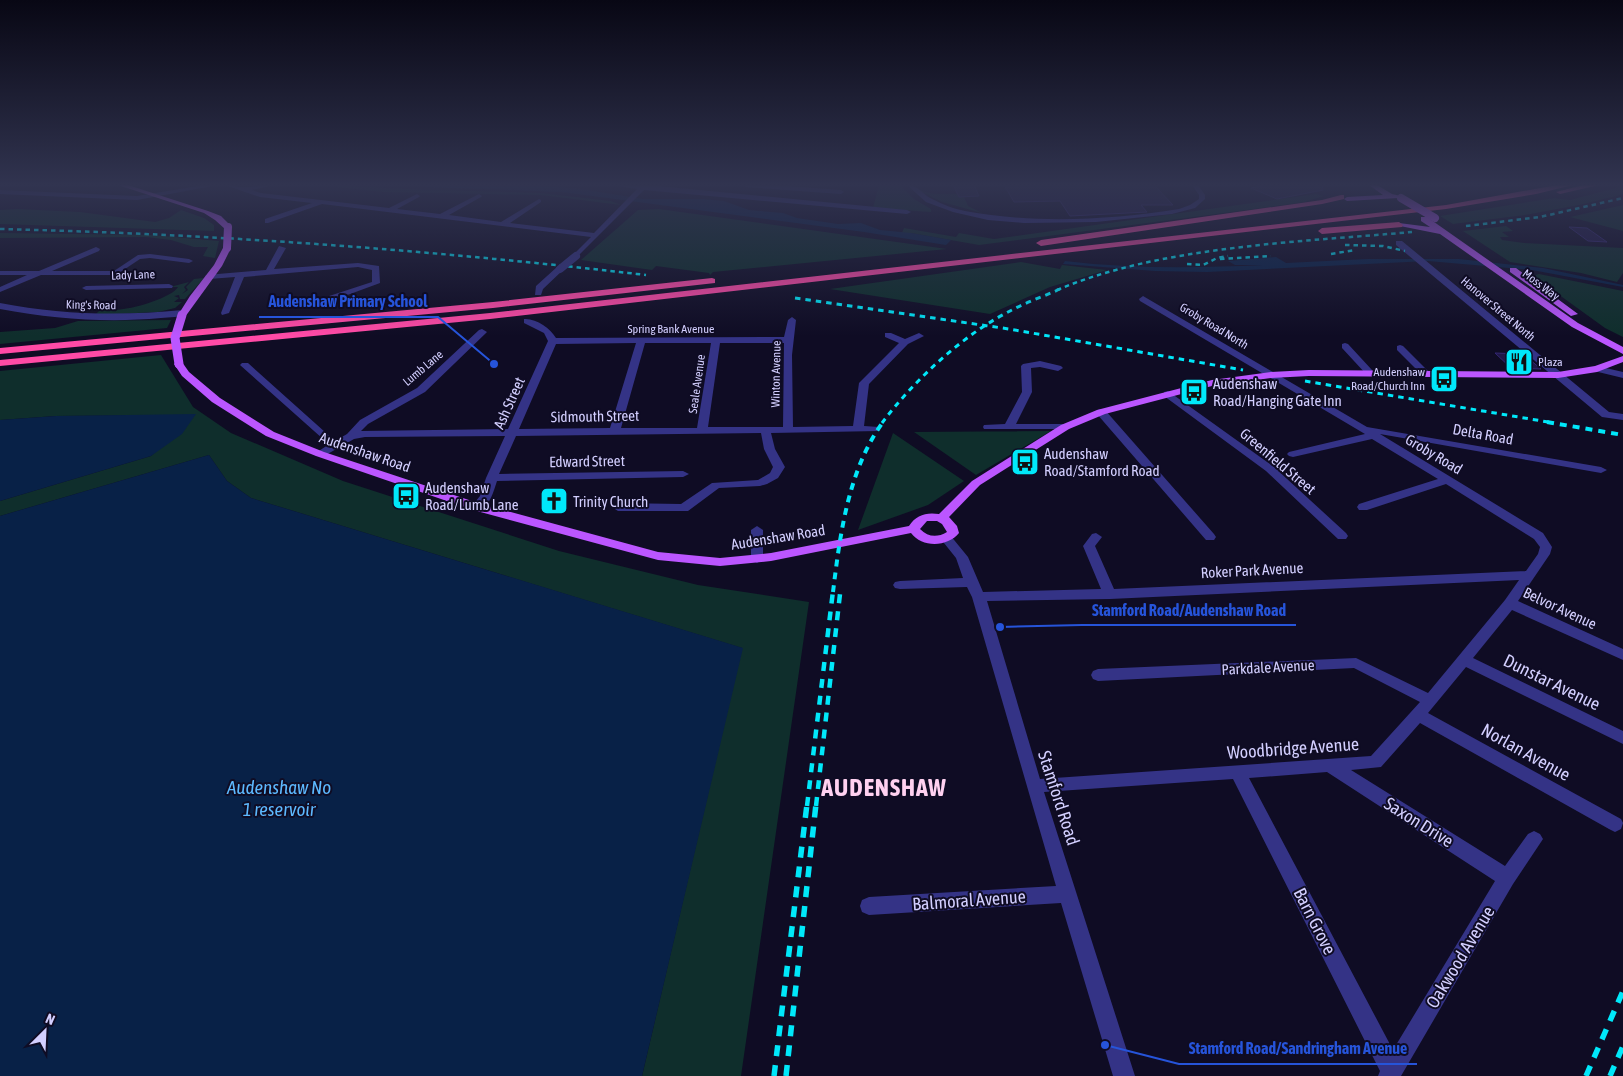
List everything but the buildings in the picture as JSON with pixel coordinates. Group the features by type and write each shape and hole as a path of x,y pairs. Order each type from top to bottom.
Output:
{"highway":[{"path":"1025,246 1098,235"},
{"path":"0,351 493,305 1123,235"},
{"path":"0,363 500,315 1193,235"},
{"path":"1004,257 1273,235"}],"main road":[{"name":"Audenshaw Road","path":"228,235 227,248 222,262 182,314 175,338 179,364 185,374 216,400 246,420 270,434 320,454 477,507 658,556 720,562 757,559 914,528 922,518 942,518"},
{"path":"1441,235 1464,250 1476,249"},
{"name":"Moss Way","path":"1456,235 1476,249 1482,258 1575,325 1623,350"},
{"name":"Moss Way","path":"1502,262 1586,324 1623,344"},
{"path":"914,528 917,534 926,539 946,538 952,533 953,527 942,518 976,483 1065,427 1101,412 1212,383 1272,375 1369,372 1558,375 1597,369 1623,359"}],"street":[{"path":"538,293 539,288 576,256 595,235"},
{"name":"Hanover Street North","path":"1399,243 1606,415 1623,417"},
{"path":"142,248 138,252 138,257 150,256 189,261"},
{"path":"268,273 282,248"},
{"path":"0,290 96,250"},
{"name":"Lady Lane","path":"98,288 138,257"},
{"path":"209,278 358,265 376,268 376,283 323,301"},
{"path":"0,273 116,273"},
{"path":"225,313 240,276"},
{"name":"Lady Lane","path":"86,288 169,286"},
{"name":"Groby Road North","path":"1143,299 1272,375"},
{"name":"King's Road","path":"0,306 50,316 94,318 182,314"},
{"name":"Winton Avenue","path":"788,429 789,340 792,320"},
{"path":"527,321 547,331 553,341"},
{"name":"Lumb Lane","path":"352,436 364,422 421,390 482,332"},
{"path":"888,335 904,342"},
{"path":"858,429 864,383 904,342 918,336"},
{"name":"Spring Bank Avenue","path":"553,341 789,340"},
{"name":"Ash Street","path":"477,507 486,497 492,478 553,341"},
{"path":"615,431 640,341"},
{"name":"Seale Avenue","path":"702,430 716,341"},
{"path":"1345,346 1369,372"},
{"path":"1400,348 1425,373"},
{"path":"1009,427 1027,392 1026,366 1040,364 1058,368"},
{"name":"Audenshaw Road","path":"245,365 327,437 334,446"},
{"path":"1597,369 1623,375"},
{"name":"Groby Road","path":"1272,375 1539,536 1546,547 1544,554 1528,576"},
{"name":"Greenfield Street","path":"1168,394 1270,469 1342,536"},
{"path":"1101,412 1210,537"},
{"path":"988,427 1065,427"},
{"name":"Delta Road","path":"1360,427 1601,470"},
{"name":"Sidmouth Street","path":"320,454 352,436 513,432 875,429"},
{"path":"627,503 684,508 716,485 767,480 778,471 779,467 769,449 766,430"},
{"path":"1293,454 1374,435"},
{"name":"Edward Street","path":"492,478 683,474"},
{"path":"1363,507 1448,480"},
{"path":"757,530 757,559"},
{"name":"Stamford Road","path":"946,538 962,557 975,590 1124,1076"},
{"path":"1096,538 1089,546 1110,594"},
{"name":"Roker Park Avenue","path":"900,585 975,590 1110,594 1378,580 1528,576"},
{"name":"Woodbridge Avenue","path":"1034,786 1375,762 1464,660 1510,603 1528,576"},
{"name":"Belvor Avenue","path":"1510,603 1623,655"},
{"name":"Dunstar Avenue","path":"1464,660 1623,738"},
{"name":"Parkdale Avenue","path":"1098,675 1356,663 1429,700"},
{"name":"Norlan Avenue","path":"1418,715 1615,824"},
{"name":"Saxon Drive","path":"1331,766 1507,878"},
{"name":"Barn Grove","path":"1238,772 1391,1074"},
{"name":"Oakwood Avenue","path":"1391,1074 1507,878 1534,839"},
{"name":"Balmoral Avenue","path":"869,906 1069,894"}],"green space":[{"path":"0,235 153,235 219,241 215,258 203,256 208,247 194,247 171,240 146,237 0,238"},
{"path":"609,235 848,235 947,249 713,272 710,275 709,273 656,266 652,270 581,260"},
{"path":"924,235 956,237 957,235 972,235 994,239 1021,235 1053,235 979,245"},
{"path":"1469,235 1506,235 1509,237 1500,237 1502,240 1524,243 1623,248 1623,273 1617,282 1581,273 1510,262"},
{"path":"1021,262 1060,269 1062,265 1107,270 1050,287 990,314 830,289"},
{"path":"1539,274 1623,291 1623,337 1605,328 1533,276"},
{"path":"204,278 185,299 180,299 179,295 174,296 179,298 174,302 182,302 175,308 158,312 95,315 103,307 108,310 117,310 154,301 165,297 178,287 170,287 189,282 184,287 186,290 182,294 188,290 186,287 194,279"},
{"path":"171,320 167,328 0,344 0,332 55,328 78,321"},
{"path":"161,355 193,407 231,433 343,481 559,551 698,585 809,602 741,1076 642,1076 742,648 251,498 227,481 209,455 0,516 0,501 151,456 195,415 56,416 0,420 0,371"},
{"path":"1051,431 976,475 914,432"},
{"path":"893,433 964,481 928,505 858,530"}],"water":[{"path":"884,235 924,235 951,240 946,245"},
{"path":"1276,257 1286,263 1367,259 1459,259 1543,268 1623,285 1623,287 1532,270 1428,261 1207,272 1155,271 1063,264 1065,261 1139,267 1238,266 1263,265 1235,265 1228,261"},
{"path":"196,414 182,434 151,456 0,501 0,420 56,416"},
{"name":"Audenshaw No 1 reservoir","path":"209,455 227,481 251,498 743,648 642,1076 0,1076 0,516"}],"railway":[{"path":"166,235 323,244 485,258 646,275"},
{"path":"1057,290 1098,275 1185,255 1278,243 1373,235"},
{"path":"1345,245 1383,246 1405,251"},
{"path":"1331,254 1355,250"},
{"path":"1187,264 1203,265 1217,258 1228,256"},
{"path":"1220,259 1271,256"},
{"path":"985,326 1020,306 1060,289"},
{"path":"795,298 985,326"},
{"path":"882,423 925,374 942,358 985,326"},
{"path":"985,326 1243,370"},
{"path":"1305,381 1554,423"},
{"path":"833,592 843,526 854,482 861,461 883,422"},
{"path":"1547,422 1623,435"},
{"path":"807,806 833,591"},
{"path":"816,806 840,594"},
{"path":"774,1076 807,804"},
{"path":"786,1076 816,804"},
{"path":"1586,1076 1623,991"},
{"path":"1610,1076 1623,1046"}],"place":[{"name":"Plaza","path":"1519,362"},
{"name":"Audenshaw Primary School","path":"494,364"},
{"name":"Audenshaw Road/Church Inn","path":"1444,379"},
{"name":"Audenshaw Road/Hanging Gate Inn","path":"1194,392"},
{"name":"Audenshaw Road/Stamford Road","path":"1025,462"},
{"name":"Audenshaw Road/Lumb Lane","path":"406,496"},
{"name":"Trinity Church","path":"554,501"},
{"name":"Stamford Road/Audenshaw Road","path":"1000,627"},
{"name":"Stamford Road/Sandringham Avenue","path":"1105,1045"}],"district":[{"name":"AUDENSHAW","path":"884,787"}]}
